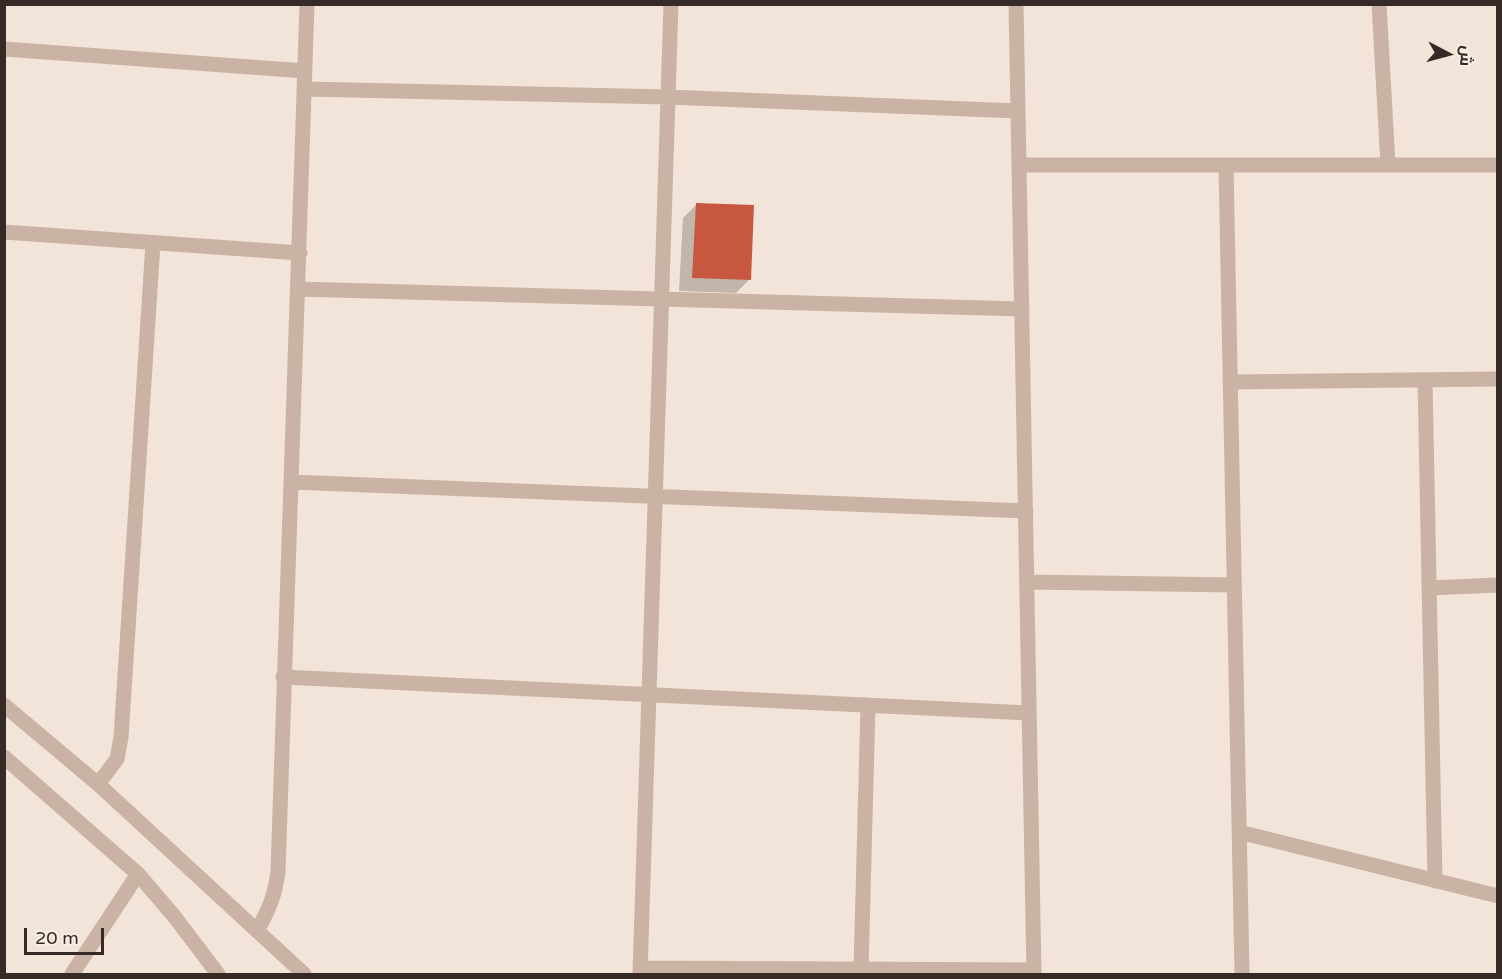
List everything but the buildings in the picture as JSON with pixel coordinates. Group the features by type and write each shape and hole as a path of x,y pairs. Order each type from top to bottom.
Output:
{"street":[{"path":"257,931 271,906 277,881 307,4"},
{"path":"671,4 640,971 1034,972 1016,4"},
{"path":"1379,4 1388,165"},
{"path":"4,50 305,71"},
{"path":"305,89 668,97 1018,111"},
{"path":"1019,165 1497,165"},
{"path":"1226,165 1242,975"},
{"path":"4,232 300,253"},
{"path":"98,784 117,759 121,737 153,243"},
{"path":"298,289 1022,309"},
{"path":"1230,382 1497,379"},
{"path":"1425,380 1436,881"},
{"path":"291,482 1026,511"},
{"path":"1027,582 1234,585"},
{"path":"1429,588 1497,585"},
{"path":"283,677 1029,713"},
{"path":"4,705 98,784 304,975"},
{"path":"861,970 868,705"},
{"path":"4,757 138,874 174,916 218,975"},
{"path":"1239,832 1497,896"},
{"path":"72,975 138,874"}]}
